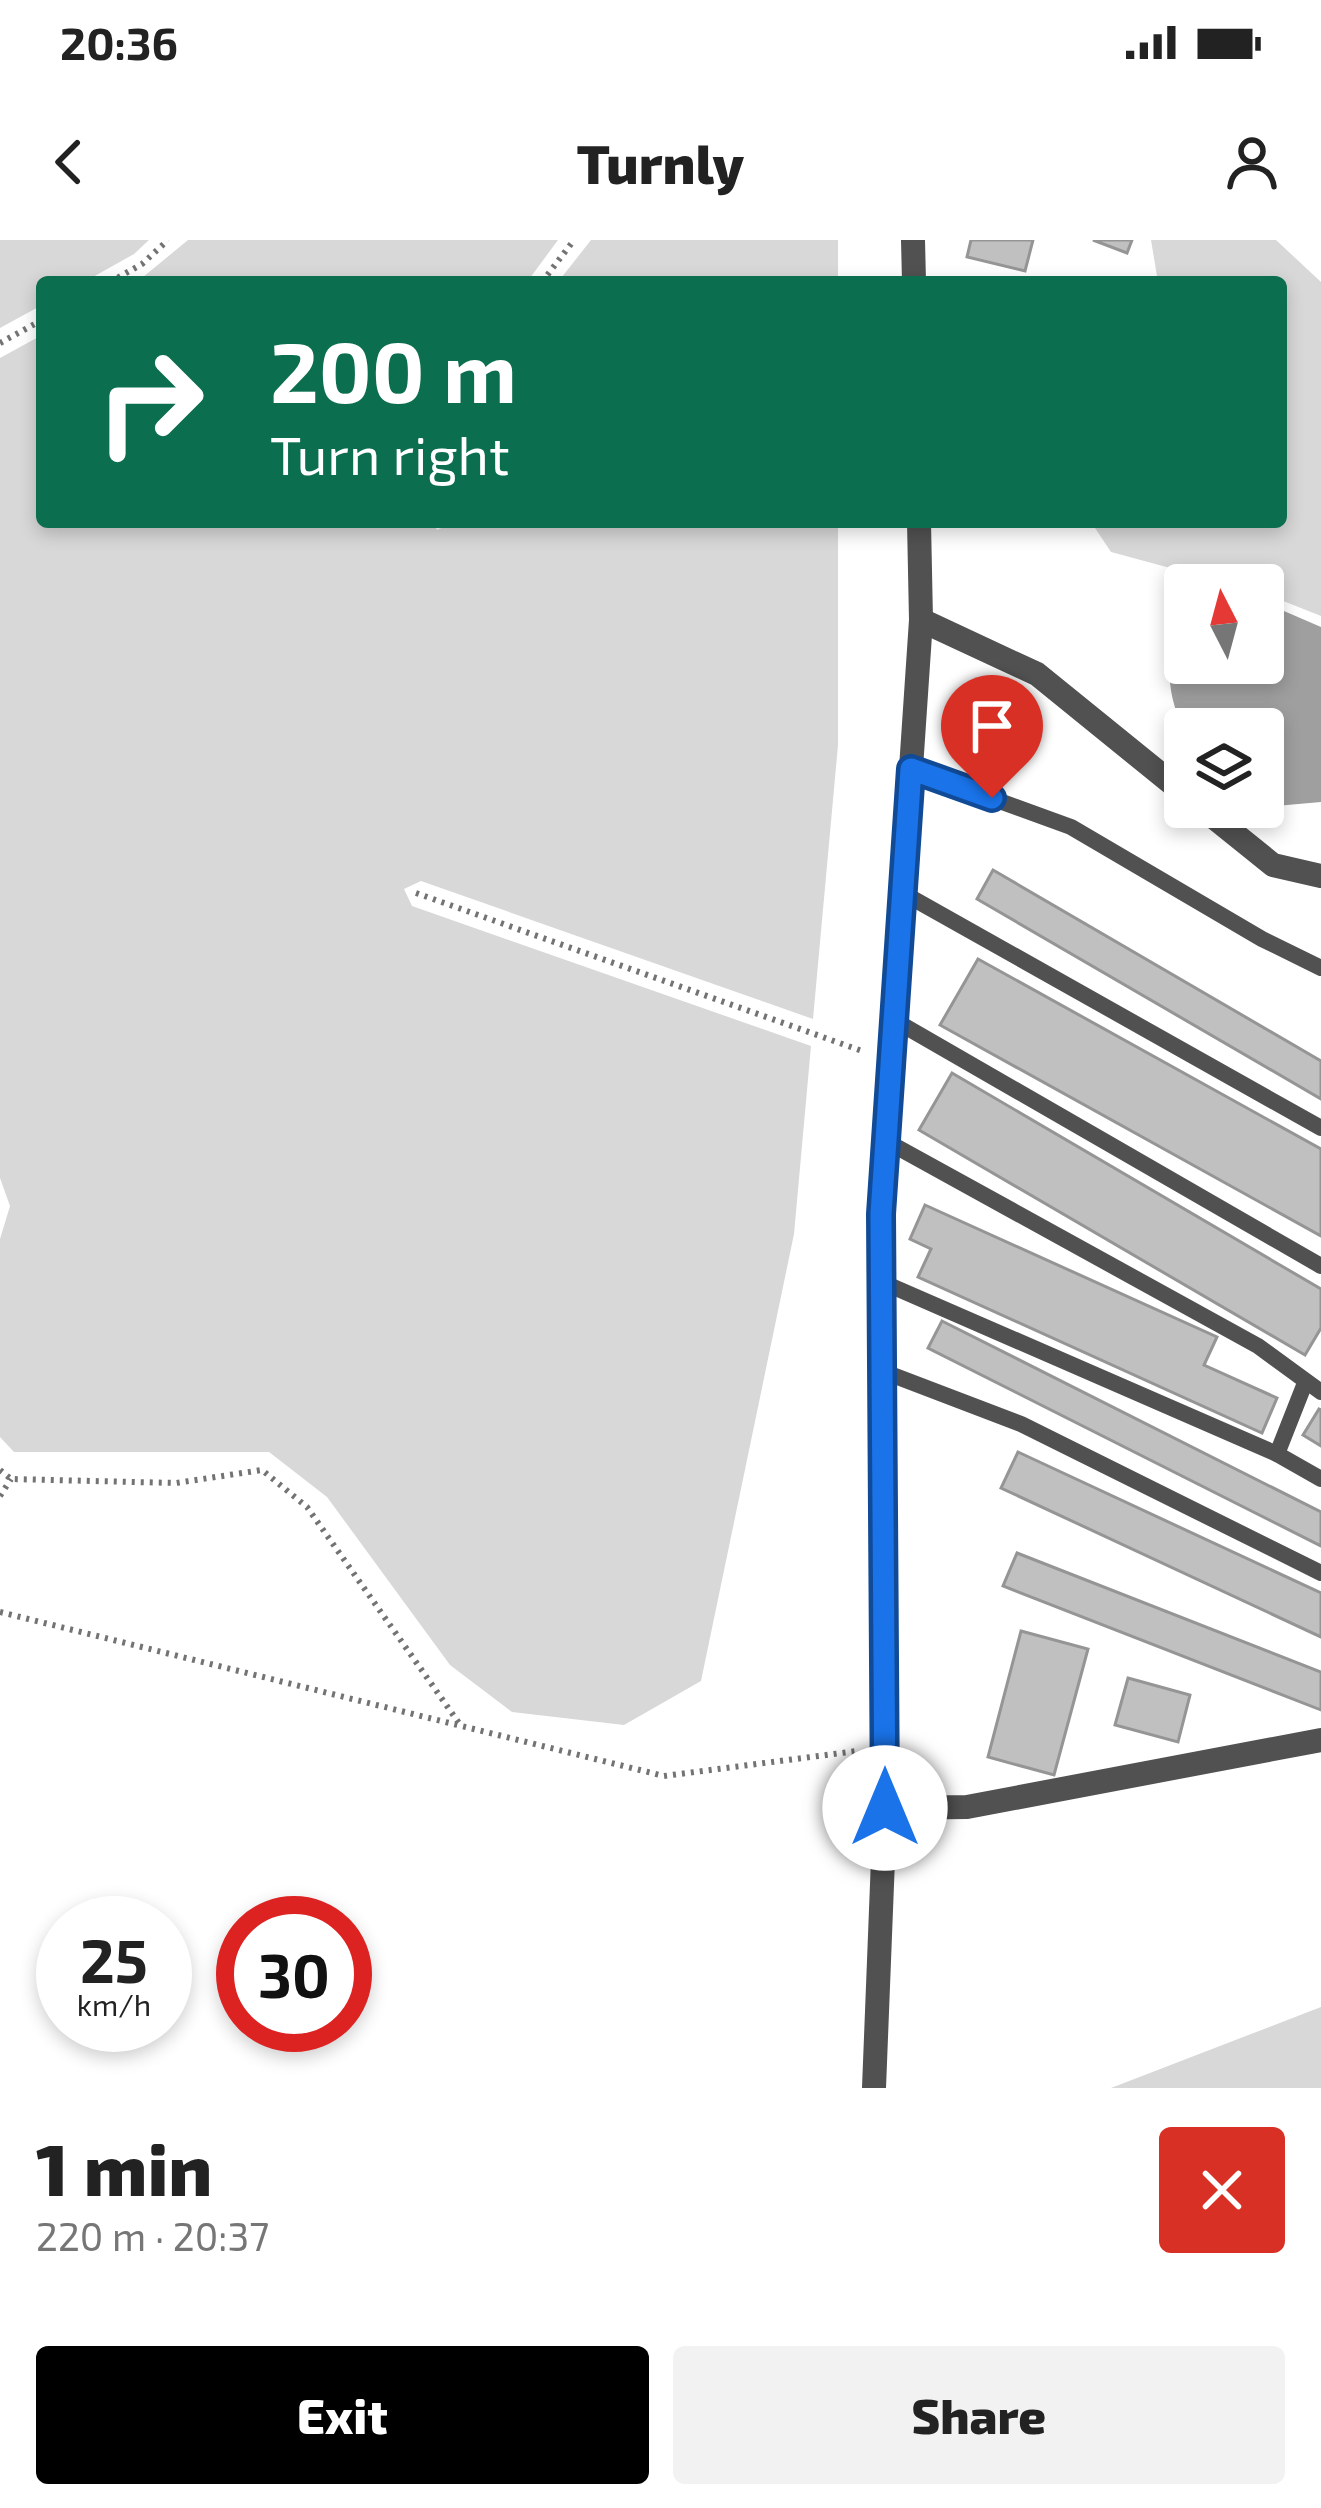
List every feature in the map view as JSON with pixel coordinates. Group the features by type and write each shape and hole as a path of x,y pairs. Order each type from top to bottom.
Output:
{"street":[{"path":"914,240 914,276"},
{"path":"874,2088 885,1808 882,1282 886,1141 921,620 919,528"},
{"path":"921,620 1037,674 1164,777"},
{"path":"1227,828 1273,866 1321,876"},
{"path":"885,1808 967,1808 1321,1740"}],"lane":[{"path":"911,769 1072,827 1262,939 1321,968"},
{"path":"903,893 1321,1128"},
{"path":"894,1020 1321,1266"},
{"path":"886,1141 1258,1346 1313,1387 1277,1454"},
{"path":"882,1282 1277,1454 1321,1479"},
{"path":"882,1371 1021,1424 1321,1573"}],"path":[{"path":"121,276 168,240"},
{"path":"547,276 574,240"},
{"path":"0,343 36,323"},
{"path":"416,893 892,1061"},
{"path":"0,1470 10,1479 176,1483 262,1470 307,1508 463,1729"},
{"path":"0,1496 10,1479"},
{"path":"0,1612 664,1776 884,1748"}],"shaded area":[{"path":"0,240 149,240 95,276 36,276 36,308 0,328"},
{"path":"188,240 558,240 531,276 144,276"},
{"path":"591,240 838,240 838,276 563,276"},
{"path":"1151,240 1276,240 1321,282 1321,616 1284,601 1284,564 1164,566 1111,552 1095,528 1287,528 1287,276 1157,276"},
{"path":"36,338 36,528 838,528 838,745 813,1019 421,881 404,889 412,906 811,1046 794,1234 701,1681 624,1725 512,1712 450,1665 327,1497 269,1452 14,1452 0,1437 0,1239 10,1206 0,1178 0,358"},
{"path":"1284,611 1321,627 1321,802 1284,805 1284,708 1175,708 1170,684 1284,684"},
{"path":"1321,2007 1321,2088 1111,2088"}],"building":[{"path":"971,240 1033,240 1025,271 967,257"},
{"path":"1093,240 1132,240 1127,253"},
{"path":"993,870 1321,1061 1321,1099 977,899"},
{"path":"978,959 1321,1149 1321,1236 940,1025"},
{"path":"952,1073 1321,1289 1321,1328 1305,1355 919,1130"},
{"path":"925,1205 1217,1337 1204,1365 1277,1398 1262,1433 918,1277 931,1249 910,1239"},
{"path":"942,1321 1321,1512 1321,1546 928,1348"},
{"path":"1321,1410 1321,1446 1303,1435"},
{"path":"1018,1452 1321,1593 1321,1637 1001,1488"},
{"path":"1017,1553 1321,1672 1321,1710 1003,1586"},
{"path":"1021,1631 1088,1649 1054,1775 988,1757"},
{"path":"1128,1678 1190,1695 1178,1742 1115,1725"}],"route":[{"path":"885,1808 881,1214 911,769 992,798"}]}
